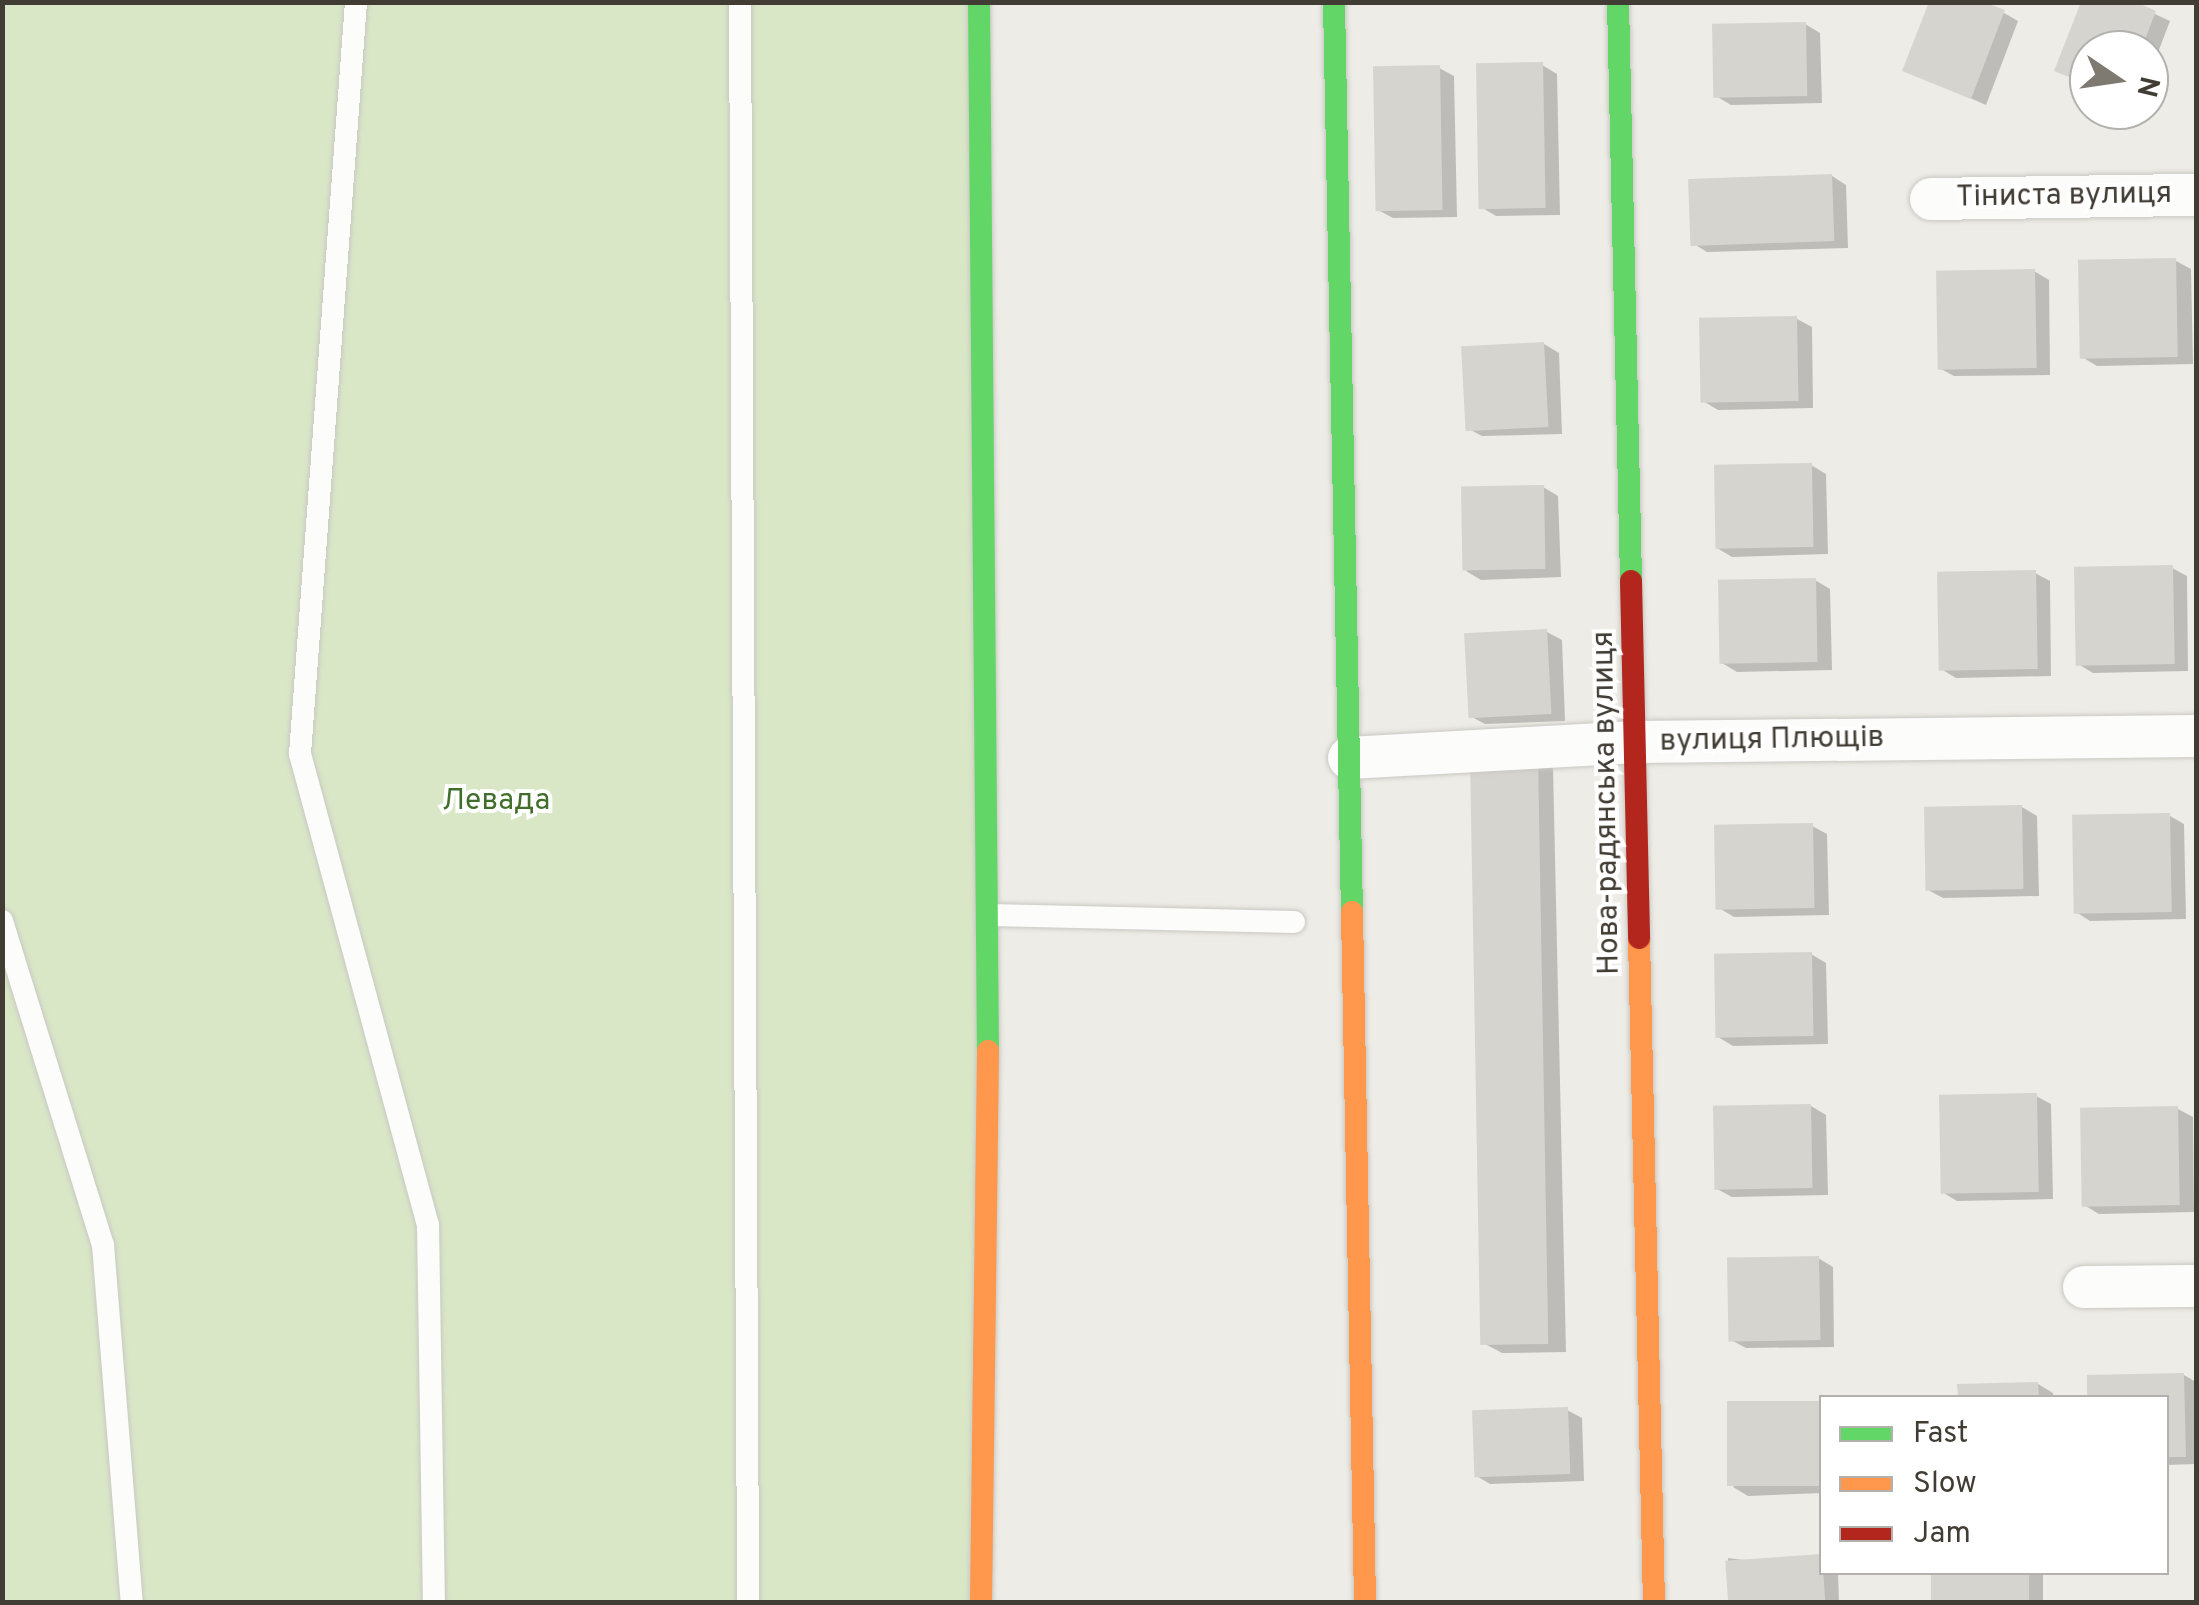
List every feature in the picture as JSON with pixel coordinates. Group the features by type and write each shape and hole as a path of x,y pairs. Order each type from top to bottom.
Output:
{"street":[{"path":"979,2 990,915 981,1602"},
{"path":"1334,2 1365,1602"},
{"name":"Нова-радянська вулиця","path":"1618,2 1654,1602"},
{"name":"Тіниста вулиця","path":"1932,199 2196,195"},
{"name":"вулиця Плющів","path":"1348,758 1637,742 2196,736"},
{"path":"2084,1286 2196,1286"}],"lane":[{"path":"356,2 300,754 428,1224 434,1602"},
{"path":"740,2 748,1602"},
{"path":"990,915 1294,922"},
{"path":"2,921 103,1245 132,1602"}],"green space":[{"name":"Левада","path":"3,3 979,3 979,1602 3,1602"}],"building":[{"path":"1929,2 1984,2 2005,10 1971,99 1902,71"},
{"path":"2081,2 2136,2 2156,11 2149,30 2070,30"},
{"path":"1806,22 1807,96 1713,98 1712,24"},
{"path":"2069,33 2069,77 2054,71"},
{"path":"1543,62 1546,208 1479,209 1476,63"},
{"path":"1440,65 1443,210 1376,211 1373,66"},
{"path":"1832,174 1834,241 1690,246 1688,179"},
{"path":"2176,258 2178,357 2080,359 2078,260"},
{"path":"2035,269 2037,368 1938,370 1936,271"},
{"path":"1797,316 1798,401 1700,403 1699,318"},
{"path":"1544,342 1548,427 1466,431 1461,346"},
{"path":"1812,463 1813,547 1715,549 1714,465"},
{"path":"1544,485 1545,569 1462,570 1461,486"},
{"path":"2173,565 2175,664 2076,666 2074,567"},
{"path":"2036,570 2038,669 1939,671 1937,572"},
{"path":"1816,578 1817,662 1719,664 1718,580"},
{"path":"1547,629 1551,714 1469,718 1464,633"},
{"path":"1538,756 1548,1344 1480,1345 1470,757"},
{"path":"2022,805 2023,889 1925,891 1924,807"},
{"path":"2170,813 2172,912 2074,914 2072,815"},
{"path":"1813,823 1814,908 1715,910 1714,825"},
{"path":"1812,952 1813,1036 1715,1038 1714,954"},
{"path":"2037,1093 2039,1192 1941,1194 1939,1095"},
{"path":"1811,1104 1812,1188 1714,1190 1713,1106"},
{"path":"2178,1106 2180,1205 2082,1207 2080,1108"},
{"path":"1819,1256 1820,1340 1728,1342 1727,1258"},
{"path":"2184,1373 2186,1457 2169,1457 2169,1395 2087,1395 2087,1375"},
{"path":"2038,1382 2039,1395 1958,1395 1957,1384"},
{"path":"1727,1401 1819,1401 1819,1486 1727,1486"},
{"path":"1568,1407 1570,1474 1474,1477 1472,1410"},
{"path":"1819,1554 1819,1575 1823,1575 1825,1602 1728,1602 1725,1561"},
{"path":"1931,1575 2029,1575 2029,1602 1931,1602"}],"traffic: fast":[{"path":"979,2 988,1051"},
{"path":"1334,2 1352,912"},
{"path":"1618,2 1631,581"}],"traffic: slow":[{"path":"1352,912 1365,1602"},
{"path":"1639,938 1654,1602"},
{"path":"981,1602 988,1051"}],"traffic: jam":[{"path":"1631,581 1639,938"}]}
